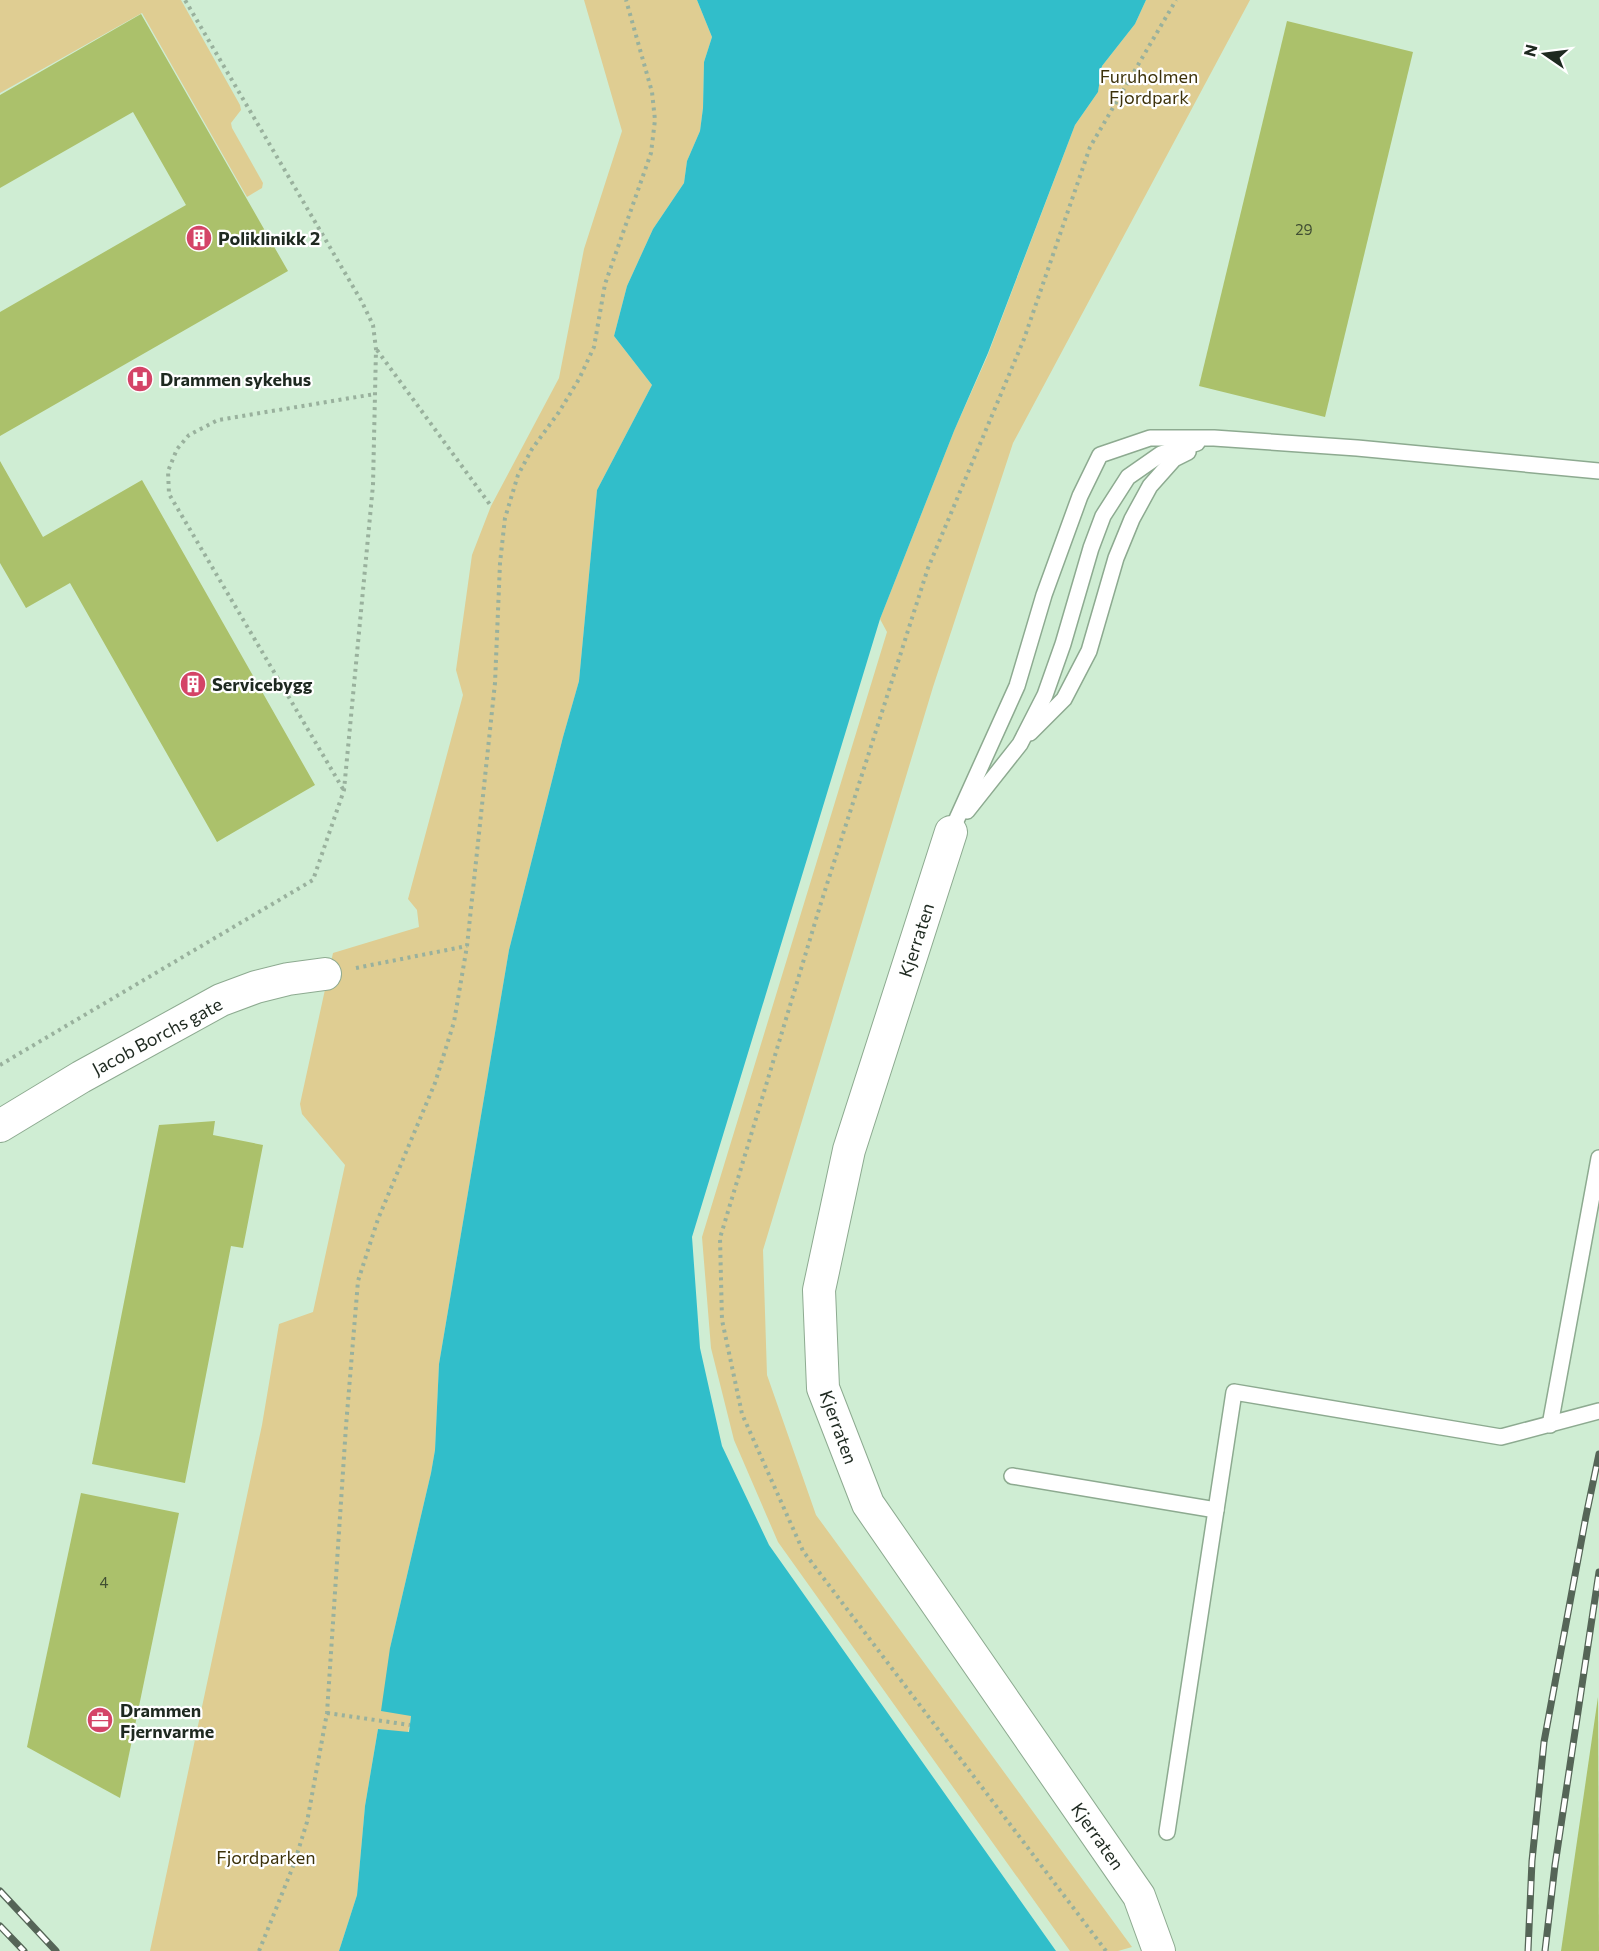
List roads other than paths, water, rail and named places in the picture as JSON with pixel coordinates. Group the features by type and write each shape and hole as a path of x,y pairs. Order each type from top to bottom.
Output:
{"street":[{"name":"Kjerraten","path":"951,832 849,1150 819,1290 823,1388 868,1504 1139,1896 1159,1951"},
{"name":"Jacob Borchs gate","path":"0,1126 81,1077 221,1000 256,987 288,979 325,974"}],"lane":[{"path":"951,832 1017,686 1044,595 1080,496 1100,455 1150,438 1214,438 1357,448 1599,471"},
{"path":"1020,744 1045,695 1063,644 1090,548 1103,516 1128,477 1161,454 1214,438"},
{"path":"951,832 1020,744 1064,699 1089,651 1116,558 1132,519 1150,486 1174,459 1214,438"},
{"path":"1550,1425 1599,1158"},
{"path":"1167,1832 1234,1392 1501,1437 1599,1411"},
{"path":"1012,1476 1216,1510"}],"water":[{"path":"697,0 1146,0 1135,24 1102,66 1098,92 1075,125 988,353 954,431 880,619 692,1237 700,1348 722,1446 769,1545 1056,1951 339,1951 357,1895 365,1806 378,1729 409,1732 411,1716 381,1711 390,1648 435,1450 439,1364 509,950 579,681 597,490 652,385 614,336 627,286 653,229 684,183 687,161 700,131 704,62 712,37"}],"railway":[{"path":"1528,1951 1532,1861 1544,1742 1599,1454"},
{"path":"1545,1951 1555,1865 1599,1572"},
{"path":"0,1891 56,1951"},
{"path":"0,1926 24,1951"}],"place":[{"name":"Poliklinikk 2","path":"199,238"},
{"name":"Drammen sykehus","path":"140,379"},
{"name":"Servicebygg","path":"193,684"},
{"name":"Drammen Fjernvarme","path":"100,1720"}],"park label":[{"name":"Furuholmen Fjordpark","path":"1149,86"},
{"name":"Fjordparken","path":"266,1857"}]}
